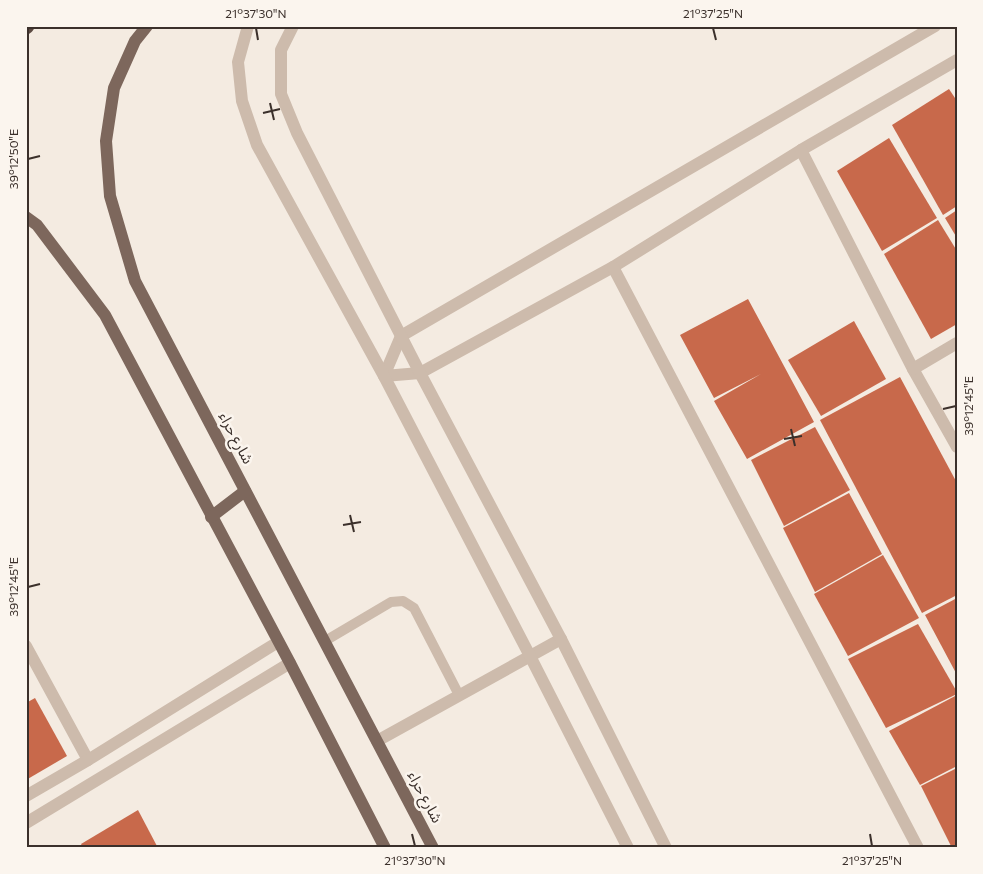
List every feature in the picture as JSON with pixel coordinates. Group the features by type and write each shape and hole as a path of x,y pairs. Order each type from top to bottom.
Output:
{"main road":[{"name":"شارع حراء","path":"147,26 135,41 114,88 106,141 110,196 135,281 433,848"},
{"path":"26,217 37,225 104,315 290,663 385,848"},
{"path":"211,517 246,491"}],"street":[{"path":"248,26 238,62 242,101 257,145 384,376 628,848"},
{"path":"293,26 281,50 281,94 297,133 420,373 561,638 666,848"},
{"path":"384,376 401,336 935,26"},
{"path":"384,376 420,373 613,267 801,150 957,60"},
{"path":"801,150 913,369 957,447"},
{"path":"613,267 918,848"},
{"path":"913,369 957,343"},
{"path":"377,741 561,638"},
{"path":"26,796 88,760 278,642"},
{"path":"26,646 88,760"},
{"path":"26,823 290,663"}],"lane":[{"path":"324,641 391,602 403,601 414,608 459,695"}],"building":[{"path":"949,89 957,101 957,206 943,215 892,125"},
{"path":"889,138 937,218 882,251 837,171"},
{"path":"957,210 957,238 945,218"},
{"path":"938,220 957,251 957,324 931,339 884,254"},
{"path":"748,299 814,422 747,459 714,401 761,374 714,398 680,335"},
{"path":"854,321 886,379 821,416 788,360"},
{"path":"900,377 957,483 957,595 922,613 820,420"},
{"path":"815,427 850,490 784,526 751,460"},
{"path":"849,493 882,554 815,592 783,528"},
{"path":"883,555 919,618 848,656 814,594"},
{"path":"957,598 957,675 925,615"},
{"path":"918,624 957,694 886,728 848,659"},
{"path":"957,695 957,766 920,785 889,731"},
{"path":"35,698 67,756 26,780 26,703"},
{"path":"957,768 957,848 952,848 921,786"},
{"path":"138,810 158,848 83,848 81,844"}]}
